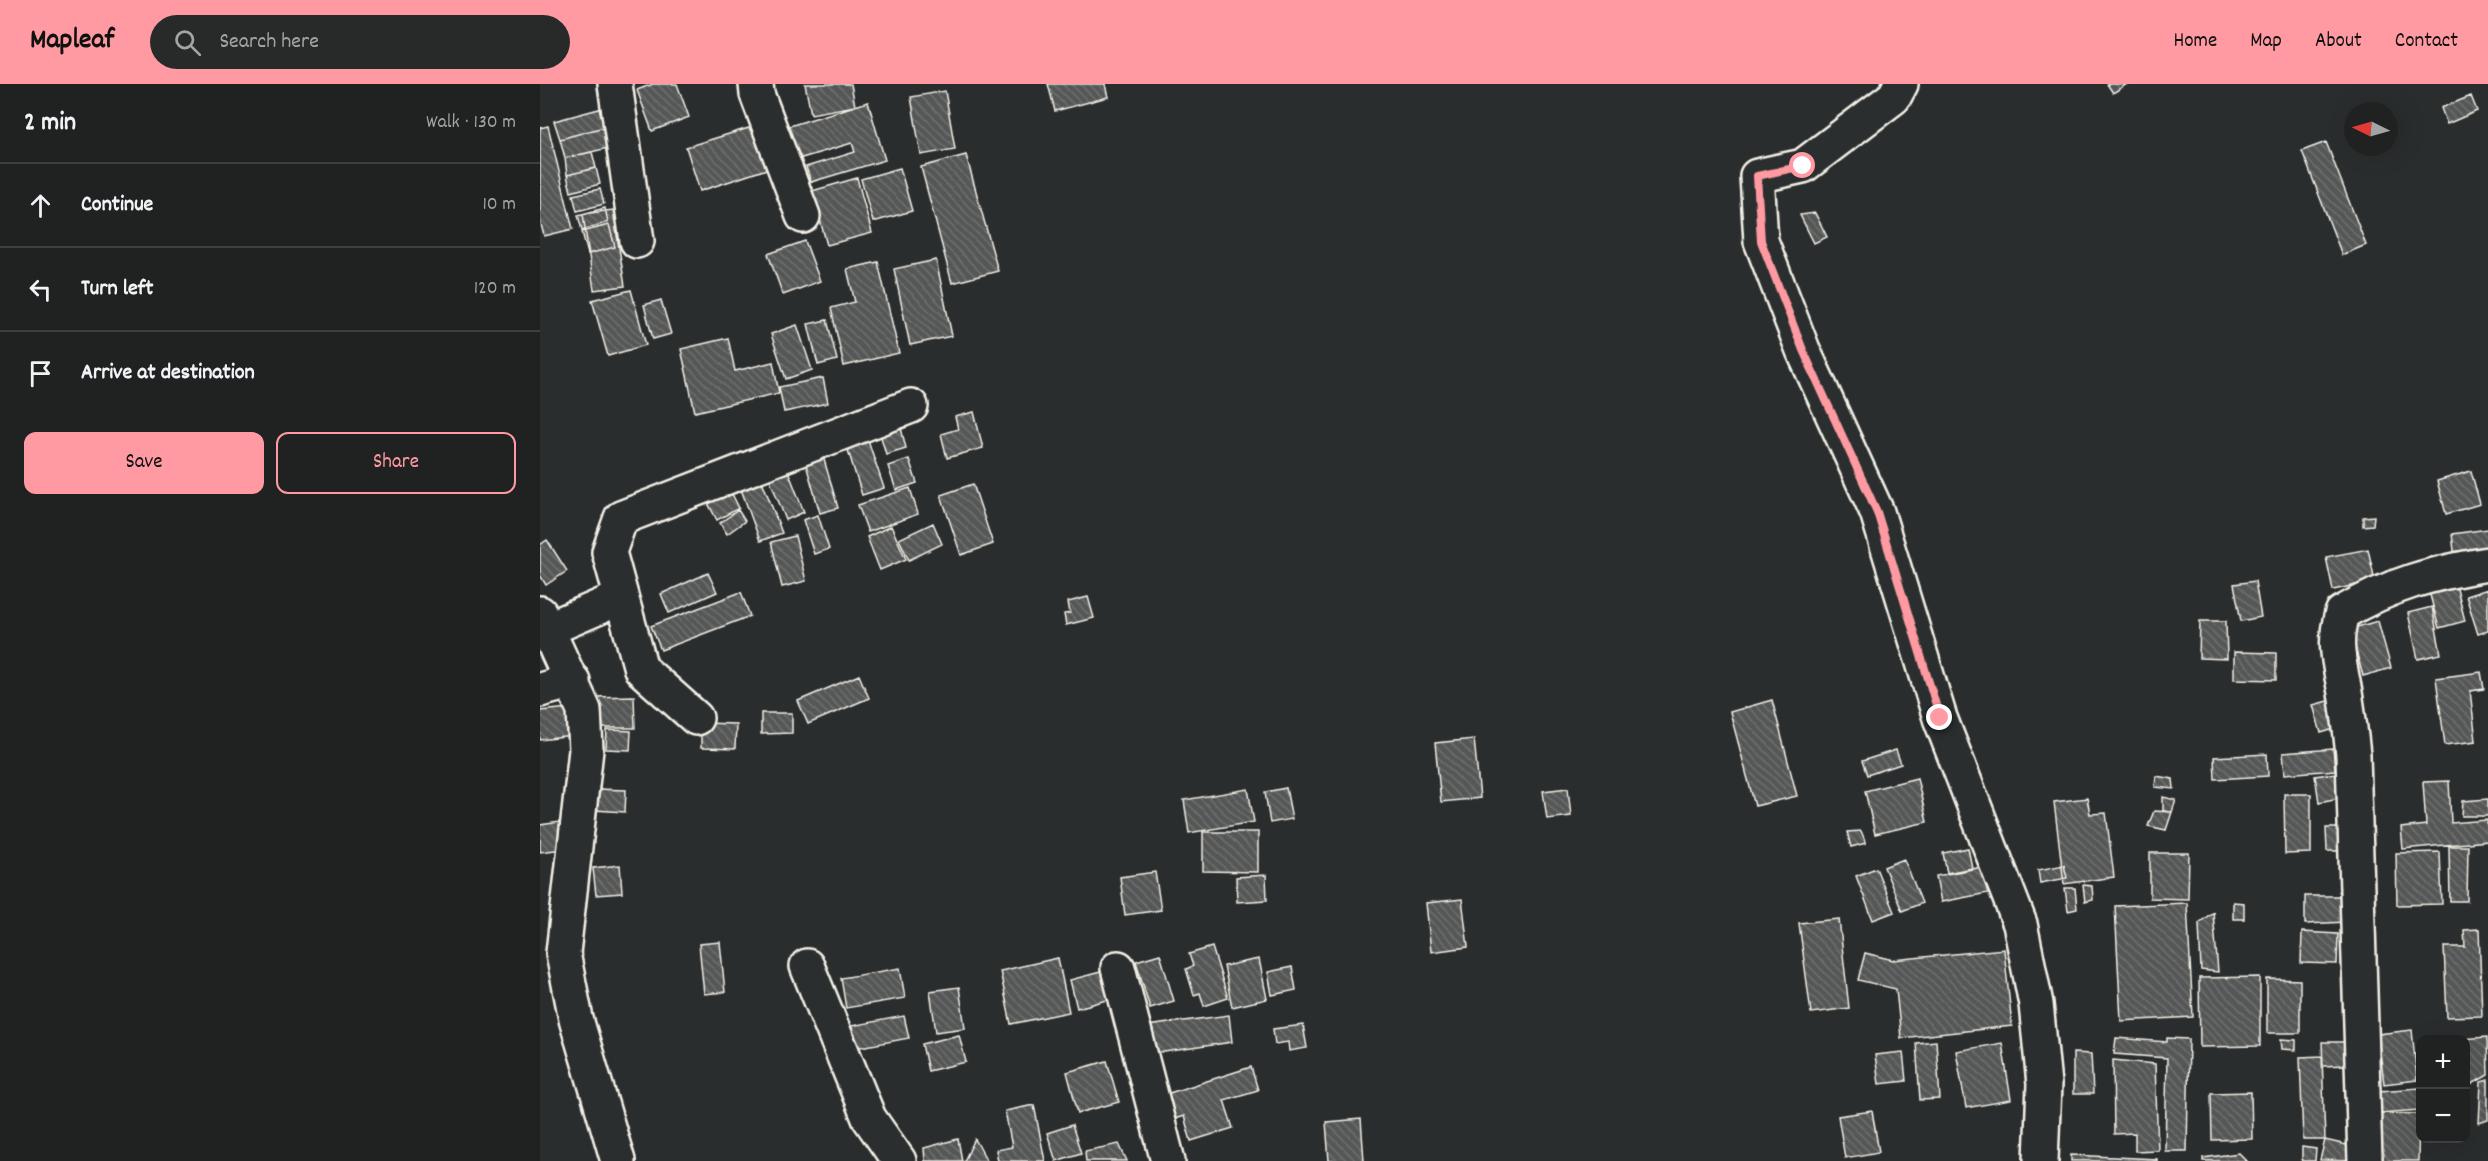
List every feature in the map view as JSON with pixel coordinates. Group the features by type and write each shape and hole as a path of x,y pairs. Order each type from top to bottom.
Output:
{"street":[{"path":"615,84 637,241"},
{"path":"756,84 757,94 803,216"},
{"path":"1901,84 1894,98 1803,166 1757,176 1761,241 1803,350 1877,512 1940,718 2020,924 2036,1004 2044,1084 2041,1161"},
{"path":"696,718 641,669 609,552 621,518 911,406"},
{"path":"2365,1161 2353,755 2346,698 2337,655 2336,632 2342,613 2368,598 2407,581 2488,564"},
{"path":"618,1161 576,1019 563,953 552,937 586,750 584,710 573,681 544,621 620,598"},
{"path":"540,690 573,681"},
{"path":"807,966 869,1118 899,1161"},
{"path":"1118,968 1168,1161"}],"building":[{"path":"653,84 677,84 689,117 652,131 637,90"},
{"path":"805,84 851,84 855,106 811,114"},
{"path":"1048,84 1105,84 1108,97 1055,111"},
{"path":"2107,84 2127,84 2113,93"},
{"path":"945,91 955,149 921,155 911,97"},
{"path":"2471,96 2477,111 2447,124 2441,108"},
{"path":"868,102 885,160 811,182 806,167 855,152 852,143 795,160 786,127"},
{"path":"599,109 604,127 560,139 554,121"},
{"path":"548,126 573,229 544,236 540,220 540,128"},
{"path":"604,127 608,148 565,158 560,139"},
{"path":"749,128 773,167 700,191 686,147"},
{"path":"2326,142 2366,245 2342,255 2302,151"},
{"path":"592,152 596,168 567,175 565,158"},
{"path":"966,155 998,271 952,283 921,167"},
{"path":"596,168 600,184 571,192 567,175"},
{"path":"900,168 912,211 873,222 861,179"},
{"path":"857,178 872,233 827,245 812,191"},
{"path":"600,189 604,204 577,211 573,195"},
{"path":"605,208 608,222 582,230 578,215"},
{"path":"613,210 625,286 594,290 583,214"},
{"path":"1815,213 1827,237 1814,243 1800,215"},
{"path":"609,225 615,247 588,254 582,232"},
{"path":"805,241 820,281 783,295 768,254"},
{"path":"936,260 952,336 910,345 894,269"},
{"path":"878,262 899,353 844,366 831,308 855,302 847,269"},
{"path":"631,290 646,345 608,356 592,300"},
{"path":"661,300 671,334 653,339 644,305"},
{"path":"827,320 837,360 818,365 808,324"},
{"path":"797,325 812,370 786,379 771,334"},
{"path":"728,338 735,371 773,362 779,393 695,412 681,349"},
{"path":"823,378 828,403 784,412 779,387"},
{"path":"974,412 983,448 947,458 941,434 958,429 955,417"},
{"path":"900,424 906,448 886,454 879,430"},
{"path":"867,437 884,488 862,495 846,444"},
{"path":"823,456 838,508 820,513 805,461"},
{"path":"909,459 917,483 896,490 888,466"},
{"path":"787,468 804,512 786,520 768,475"},
{"path":"2471,471 2480,504 2446,514 2437,481"},
{"path":"759,473 782,533 760,541 738,481"},
{"path":"725,480 739,508 717,520 702,492"},
{"path":"973,484 993,544 961,555 941,495"},
{"path":"910,488 918,514 868,532 858,505"},
{"path":"738,510 745,521 727,534 720,523"},
{"path":"818,515 829,549 814,554 803,520"},
{"path":"2374,516 2373,525 2363,526 2363,517"},
{"path":"933,523 942,544 909,560 899,539"},
{"path":"891,526 906,559 880,570 867,537"},
{"path":"2488,529 2488,555 2455,559 2452,534"},
{"path":"795,536 806,581 782,587 771,542"},
{"path":"547,540 567,571 546,585 540,575 540,545"},
{"path":"2368,549 2375,581 2333,590 2326,557"},
{"path":"708,573 717,592 669,613 661,594"},
{"path":"2454,577 2465,621 2439,628 2427,584"},
{"path":"2255,581 2261,617 2241,621 2234,584"},
{"path":"2488,589 2488,631 2478,634 2466,596"},
{"path":"741,592 750,616 661,650 651,626"},
{"path":"1088,597 1094,618 1066,625 1064,614 1070,613 1068,602"},
{"path":"2432,607 2441,654 2418,659 2408,613"},
{"path":"2200,621 2226,621 2227,659 2199,658"},
{"path":"2378,621 2391,668 2363,676 2350,629"},
{"path":"2234,652 2276,653 2276,680 2234,679"},
{"path":"2481,672 2484,689 2470,691 2476,741 2445,745 2436,678"},
{"path":"859,675 869,698 808,724 798,701"},
{"path":"634,696 635,728 594,728 593,697"},
{"path":"2335,699 2344,726 2321,733 2313,705"},
{"path":"1772,700 1797,796 1755,806 1730,712"},
{"path":"579,707 582,735 540,740 540,711"},
{"path":"761,713 792,713 792,733 761,734"},
{"path":"701,723 736,724 735,749 701,748"},
{"path":"607,730 631,731 630,750 606,749"},
{"path":"1474,739 1480,798 1441,802 1435,743"},
{"path":"2333,749 2335,770 2285,774 2283,753"},
{"path":"1896,750 1901,764 1867,775 1862,761"},
{"path":"2267,754 2268,776 2215,779 2214,757"},
{"path":"2336,773 2339,798 2319,802 2315,776"},
{"path":"2156,776 2173,779 2174,789 2155,787"},
{"path":"1917,778 1927,822 1875,834 1865,791"},
{"path":"2449,781 2451,823 2487,820 2488,841 2403,849 2401,828 2426,825 2423,782"},
{"path":"1286,788 1292,819 1270,823 1265,792"},
{"path":"1568,788 1571,816 1547,819 1543,791"},
{"path":"596,789 626,790 625,812 594,810"},
{"path":"1248,789 1254,822 1189,833 1184,800"},
{"path":"2284,794 2311,794 2311,853 2285,854"},
{"path":"2163,797 2176,800 2172,812 2163,811"},
{"path":"2087,798 2090,814 2106,813 2114,877 2064,884 2054,802"},
{"path":"2488,799 2488,816 2462,816 2463,801"},
{"path":"2154,811 2172,812 2166,830 2148,826"},
{"path":"560,822 563,849 540,852 540,825"},
{"path":"2326,828 2343,828 2343,851 2327,851"},
{"path":"1861,831 1866,843 1851,847 1847,832"},
{"path":"1203,832 1258,832 1258,872 1203,871"},
{"path":"2449,846 2468,846 2467,901 2450,901"},
{"path":"1968,848 1972,868 1947,873 1943,853"},
{"path":"2440,852 2442,904 2397,905 2396,853"},
{"path":"2150,853 2189,853 2188,899 2150,898"},
{"path":"1904,859 1922,903 1902,911 1884,867"},
{"path":"620,865 622,893 596,895 593,868"},
{"path":"2064,865 2067,878 2040,883 2038,870"},
{"path":"1983,867 1988,893 1941,902 1936,876"},
{"path":"1876,868 1894,912 1873,920 1856,876"},
{"path":"1155,872 1161,910 1125,915 1120,877"},
{"path":"1266,875 1267,900 1237,902 1236,877"},
{"path":"2083,885 2092,886 2093,900 2085,902"},
{"path":"2065,888 2075,888 2077,909 2068,911"},
{"path":"2305,896 2347,896 2347,922 2305,924"},
{"path":"1462,899 1468,947 1431,952 1426,903"},
{"path":"2233,902 2244,903 2244,919 2233,919"},
{"path":"2187,903 2193,1017 2121,1021 2115,906"},
{"path":"2213,912 2218,972 2201,970 2199,923"},
{"path":"1839,919 1849,1008 1811,1013 1799,923"},
{"path":"2479,929 2482,1016 2447,1017 2444,947 2465,947 2464,930"},
{"path":"2302,932 2338,934 2337,964 2301,963"},
{"path":"720,942 725,992 704,994 699,944"},
{"path":"1212,947 1228,998 1204,1006 1200,993 1194,995 1186,969 1193,966 1189,954"},
{"path":"2004,949 2012,1026 1901,1038 1896,989 1858,980 1865,953 1893,960"},
{"path":"1160,954 1174,1001 1150,1008 1136,961"},
{"path":"1058,958 1069,1012 1011,1024 1000,971"},
{"path":"1259,959 1267,999 1232,1007 1224,966"},
{"path":"1292,967 1296,990 1272,995 1268,972"},
{"path":"900,968 905,998 846,1008 841,978"},
{"path":"1112,969 1119,997 1077,1008 1070,980"},
{"path":"2260,977 2260,1046 2200,1047 2199,978"},
{"path":"2267,979 2300,980 2300,1033 2267,1033"},
{"path":"959,987 965,1028 936,1032 930,991"},
{"path":"1229,1015 1232,1042 1151,1054 1147,1026"},
{"path":"904,1016 909,1038 856,1048 851,1026"},
{"path":"1303,1025 1307,1048 1289,1051 1288,1042 1275,1044 1273,1029"},
{"path":"2412,1030 2416,1080 2384,1084 2378,1034"},
{"path":"959,1035 966,1062 928,1071 922,1044"},
{"path":"2487,1037 2488,1075 2470,1085 2470,1038"},
{"path":"2116,1038 2167,1042 2167,1038 2189,1039 2187,1151 2165,1151 2167,1058 2114,1054"},
{"path":"2281,1039 2296,1040 2296,1050 2282,1049"},
{"path":"1936,1041 1940,1099 1920,1100 1916,1043"},
{"path":"2322,1042 2345,1042 2346,1065 2323,1066"},
{"path":"2002,1043 2011,1100 1966,1108 1956,1051"},
{"path":"1903,1052 1906,1081 1879,1084 1875,1055"},
{"path":"2073,1053 2091,1054 2093,1094 2073,1094"},
{"path":"2322,1056 2325,1140 2303,1140 2300,1057"},
{"path":"2113,1060 2155,1064 2158,1150 2135,1151 2135,1133 2114,1134"},
{"path":"1107,1061 1119,1102 1078,1113 1067,1072"},
{"path":"1251,1067 1258,1090 1224,1100 1233,1128 1191,1141 1184,1116 1171,1120 1163,1095"},
{"path":"2488,1080 2488,1120 2479,1123 2481,1082"},
{"path":"2416,1088 2416,1110 2380,1113 2378,1091"},
{"path":"2251,1092 2252,1139 2212,1140 2211,1093"},
{"path":"1034,1105 1045,1161 998,1161 996,1150 1012,1147 1005,1111"},
{"path":"1872,1111 1879,1152 1845,1158 1838,1116"},
{"path":"2380,1113 2416,1114 2418,1161 2379,1161"},
{"path":"1361,1119 1364,1161 1329,1161 1326,1122"},
{"path":"1072,1125 1081,1153 1056,1161 1047,1133"},
{"path":"958,1139 962,1161 925,1161 924,1148"},
{"path":"975,1139 987,1161 964,1161"},
{"path":"2325,1140 2355,1147 2351,1161 2320,1160"},
{"path":"1119,1144 1127,1161 1086,1161 1085,1151"},
{"path":"2302,1147 2316,1149 2315,1161 2302,1161"},
{"path":"2239,1153 2247,1161 2203,1161 2203,1158"},
{"path":"2071,1155 2157,1159 2157,1161 2071,1161"}],"route":[{"path":"1803,166 1757,176 1761,241 1803,350 1877,512 1940,718"}]}
